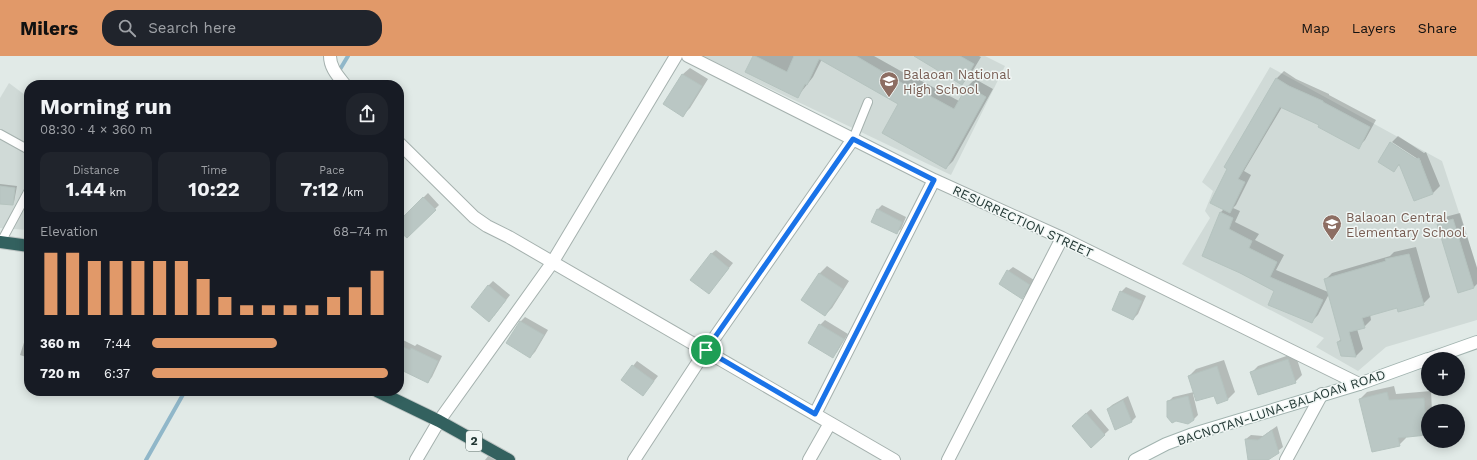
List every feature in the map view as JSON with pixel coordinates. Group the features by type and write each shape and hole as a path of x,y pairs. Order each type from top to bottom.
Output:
{"highway":[{"path":"0,242 24,245"},
{"name":"2","path":"388,396 439,421 509,460"}],"street":[{"path":"330,56 330,63 334,72 341,80"},
{"path":"416,460 439,421 552,263 676,56"},
{"name":"RESURRECTION STREET","path":"688,56 934,180 1062,238 1359,384"},
{"path":"634,460 706,350 853,139"},
{"path":"404,148 474,217 487,226 509,237 706,350 887,458"},
{"path":"815,414 934,180"},
{"path":"948,460 1062,238"},
{"name":"BACNOTAN-LUNA-BALAOAN ROAD","path":"1448,352 1477,342"},
{"name":"BACNOTAN-LUNA-BALAOAN ROAD","path":"1135,460 1166,444 1190,434 1359,384 1421,362"},
{"path":"1286,460 1322,394"},
{"path":"809,460 830,424"}],"lane":[{"path":"853,139 868,102"},
{"path":"0,134 24,147"},
{"path":"0,242 24,199"}],"shaded area":[{"name":"Balaoan National High School","path":"702,56 985,56 1005,66 951,175"},
{"name":"Balaoan Central Elementary School","path":"1270,67 1442,161 1477,267 1477,320 1386,347 1358,371 1316,347 1324,338 1182,264 1210,218 1205,211 1213,191 1202,182"},
{"path":"9,83 24,94 24,230 0,228 0,98"}],"building":[{"path":"753,56 787,72 794,56 856,56 907,86 908,84 954,109 967,86 986,97 946,169 882,133 898,104 819,59 807,85 805,84 798,98 745,72"},
{"path":"914,56 960,56 974,64 962,85"},
{"path":"682,74 702,86 683,117 663,104"},
{"path":"1276,78 1289,86 1323,101 1370,127 1359,149 1318,127 1319,125 1280,107 1238,179 1245,182 1230,213 1210,203 1227,169 1224,167"},
{"path":"1390,142 1416,159 1419,158 1433,194 1414,201 1399,164 1394,172 1378,162"},
{"path":"0,186 15,188 13,205 0,204"},
{"path":"423,197 436,210 407,238 404,235 404,216"},
{"path":"877,209 902,222 897,234 871,222"},
{"path":"1220,212 1233,218 1229,229 1252,241 1249,248 1277,262 1270,277 1323,300 1312,323 1268,305 1274,291 1240,273 1202,256"},
{"path":"1453,219 1474,288 1458,293 1437,224"},
{"path":"711,253 729,268 709,294 690,280"},
{"path":"1409,254 1424,305 1398,312 1397,308 1362,318 1365,328 1349,332 1356,357 1341,356 1337,342 1341,341 1324,279 1386,261 1385,259"},
{"path":"1007,270 1030,285 1022,299 999,284"},
{"path":"819,273 843,289 825,316 801,300"},
{"path":"488,285 506,300 489,322 471,307"},
{"path":"1120,291 1142,301 1133,320 1112,310"},
{"path":"520,321 544,335 530,358 506,343"},
{"path":"819,324 844,339 833,358 808,343"},
{"path":"404,347 410,350 411,348 438,361 428,383 404,371"},
{"path":"1288,359 1296,383 1258,395 1250,372"},
{"path":"632,365 654,381 643,396 621,380"},
{"path":"1217,366 1228,400 1217,404 1214,396 1196,401 1188,376"},
{"path":"1387,392 1389,400 1424,398 1424,404 1421,404 1421,436 1398,438 1400,446 1372,452 1359,399"},
{"path":"1188,396 1194,420 1188,424 1176,421 1172,423 1167,417 1167,401"},
{"path":"1123,400 1132,422 1115,430 1107,409"},
{"path":"1086,413 1105,435 1091,448 1072,426"},
{"path":"1272,430 1279,453 1268,460 1248,460 1245,439 1258,440"}],"waterway":[{"path":"339,71 348,56"},
{"path":"146,460 182,396"}],"place":[{"name":"Balaoan National High School","path":"889,98"},
{"name":"Balaoan Central Elementary School","path":"1332,241"}],"route":[{"path":"853,139 934,180 815,414 706,350 853,139"}]}
